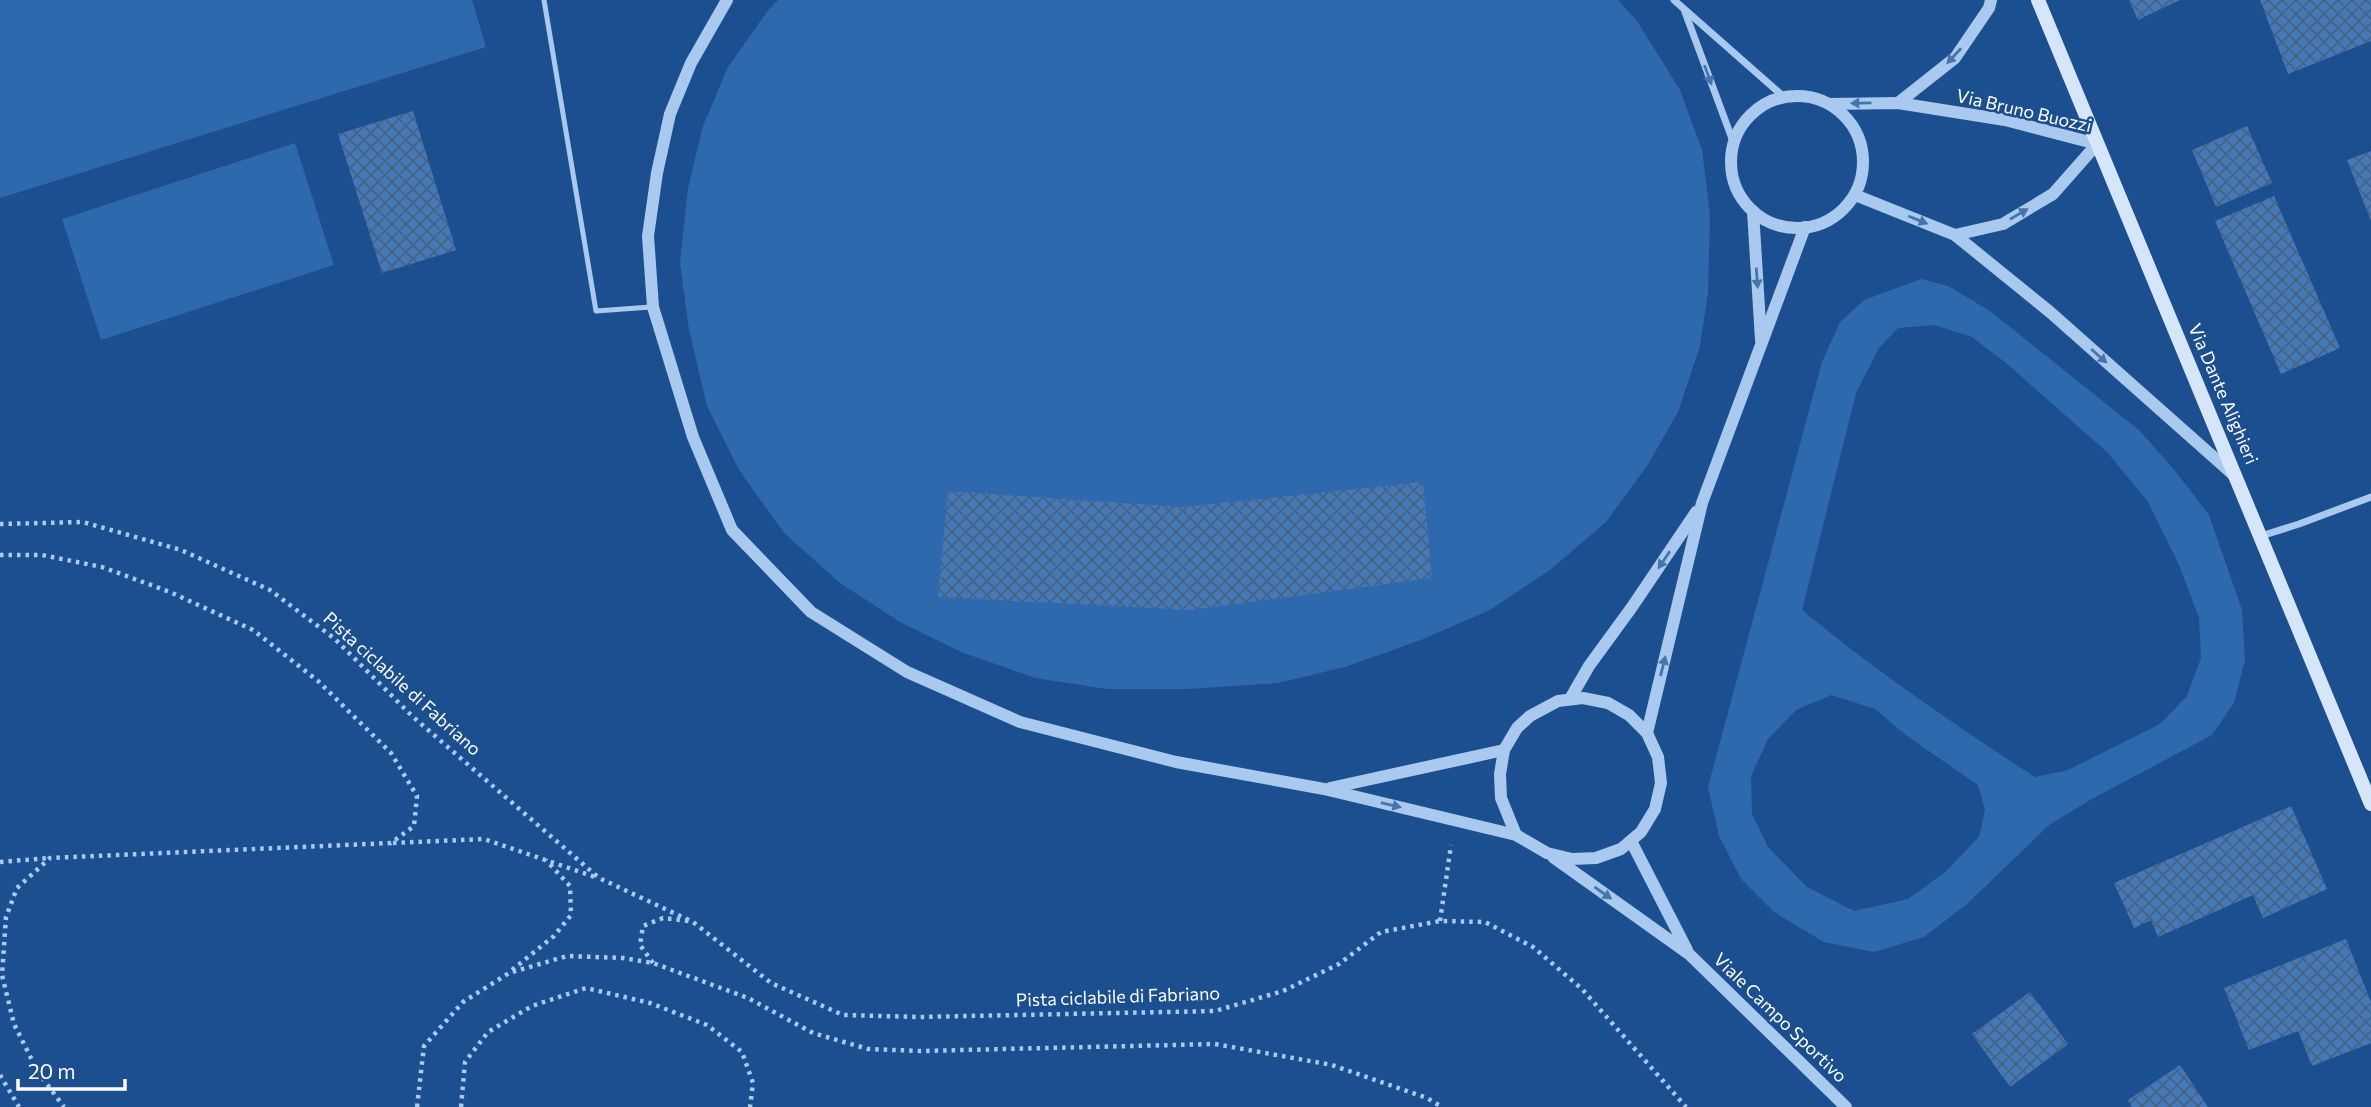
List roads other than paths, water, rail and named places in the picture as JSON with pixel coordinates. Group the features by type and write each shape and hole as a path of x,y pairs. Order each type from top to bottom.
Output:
{"main road":[{"name":"Via Dante Alighieri","path":"2038,0 2371,804"}],"street":[{"path":"727,0 691,64 670,114 657,173 648,236 653,307 692,437 730,526 811,612 907,672 1020,722 1176,762 1324,789 1516,835 1547,853 1572,859 1596,858 1621,849 1641,832 1655,809 1661,783 1658,757 1647,733 1629,715 1608,703 1583,698 1558,701 1530,716 1517,728 1504,750 1500,774 1502,798 1516,835"},
{"path":"1674,0 1784,97 1767,103 1752,114 1741,128 1734,144 1731,162 1741,197 1753,211 1769,221 1787,227 1805,228 1825,222 1842,211 1855,195 1862,175 1863,154 1857,134 1846,116 1829,104"},
{"name":"Via Bruno Buozzi","path":"1898,103 1955,58 1989,8 1991,0"},
{"path":"1684,11 1734,144"},
{"name":"Via Bruno Buozzi","path":"1784,97 1800,95 1829,104 1898,103 2005,120 2096,145 2053,194 2003,224 1955,235"},
{"path":"1855,195 1955,235 2050,312 2238,479"},
{"path":"1753,211 1761,344"},
{"path":"1647,733 1702,503 1805,228"},
{"path":"2260,536 2371,497"},
{"path":"1570,699 1589,666 1702,503"},
{"path":"1324,789 1504,750"},
{"name":"Viale Campo Sportivo","path":"1631,841 1689,954"},
{"name":"Viale Campo Sportivo","path":"1547,853 1689,954 1846,1107"}],"lane":[{"path":"544,0 596,311 653,307"}]}
